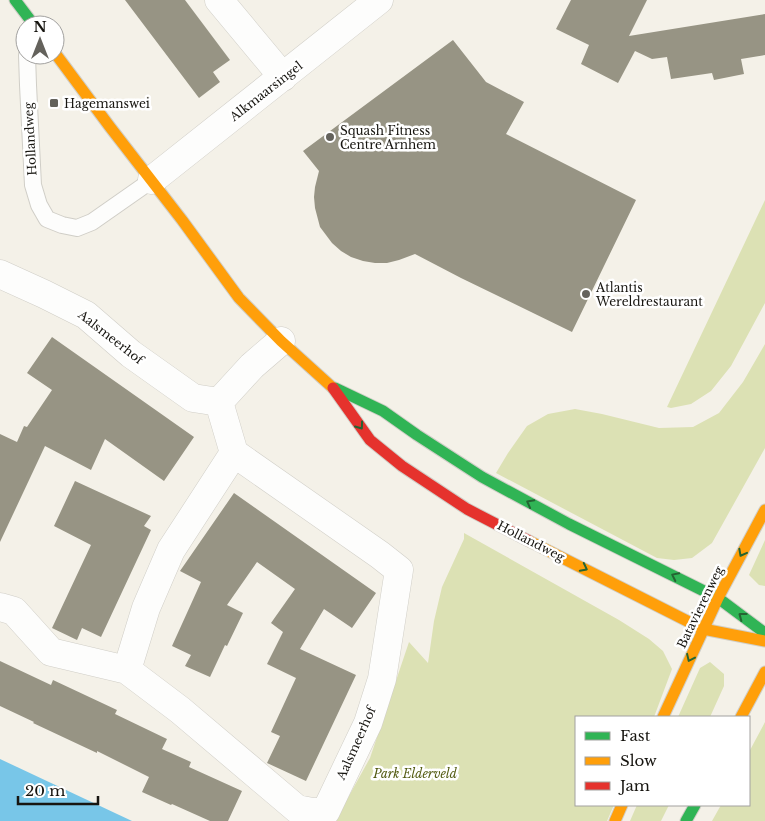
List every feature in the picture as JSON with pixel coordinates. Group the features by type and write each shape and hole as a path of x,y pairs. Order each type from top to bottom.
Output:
{"street":[{"path":"15,0 25,15"},
{"path":"219,0 283,77"},
{"name":"Alkmaarsingel","path":"152,180 379,0"},
{"name":"Hollandweg","path":"64,65 240,298 281,341 331,386 370,440 402,466 459,504 476,513 704,629 765,641"},
{"name":"Aalsmeerhof","path":"0,274 86,315 131,354 193,398 219,402"},
{"path":"127,670 146,608 171,550 234,452 219,402 252,366 281,341"},
{"name":"Hollandweg","path":"331,386 383,411 482,477 569,524 718,598 765,633"},
{"name":"Aalsmeerhof","path":"0,607 14,612 51,652 127,670 180,710 297,808 312,812 326,811 368,723 382,679 399,570 234,452"},
{"name":"Batavierenweg","path":"663,716 718,598 765,510"},
{"path":"742,716 765,672"},
{"path":"615,821 622,806"},
{"path":"686,821 694,806"}],"lane":[{"name":"Hollandweg","path":"27,65 33,185 39,205 47,219 77,228 92,222 152,180"}],"green space":[{"path":"765,200 765,303 731,366 711,391 691,404 667,407"},
{"path":"765,344 765,448 712,543 692,558 674,560 657,558 496,473 527,426 548,414 575,409 659,428 693,427 719,413 743,382"},
{"name":"Park Elderveld","path":"464,533 619,620 649,639 663,651 672,669 654,716 575,716 575,806 614,806 607,821 335,821 370,758 409,642 428,663 434,621 442,587 464,539"},
{"path":"765,540 765,586 759,585 749,575"},
{"path":"710,662 724,674 724,686 710,716 678,716 700,668"},
{"path":"765,722 765,821 712,821 720,806 750,806 750,750"},
{"path":"637,806 668,806 661,821 630,821"}],"water":[{"path":"0,759 132,821 0,821"}],"building":[{"path":"125,0 185,0 230,60 213,72 220,82 199,98"},
{"path":"571,0 647,0 629,36 765,14 765,55 741,59 744,74 714,80 712,73 671,79 667,57 652,59 635,51 618,83 581,64 589,45 556,29"},
{"path":"453,40 486,82 524,102 506,134 636,200 572,332 415,254 387,263 363,261 351,257 332,243 320,227 314,197 319,171 303,151"},
{"path":"52,337 194,437 164,481 105,439 91,470 45,446 0,542 0,434 17,442 24,426 27,427 52,390 27,373"},
{"path":"75,481 151,516 144,526 151,530 101,637 82,628 77,640 52,628 91,545 54,526"},
{"path":"234,493 376,593 352,628 324,609 300,649 356,675 306,781 267,763 280,736 271,732 296,678 267,664 283,632 271,623 295,589 257,562 227,605 243,613 210,677 185,666 191,655 172,646 201,582 180,571"},
{"path":"0,661 51,685 53,680 117,710 115,714 167,739 162,749 191,762 189,767 242,791 228,821 210,821 142,792 149,777 0,706"}],"traffic: fast":[{"path":"15,0 26,15"},
{"path":"335,388 383,411 482,477 569,524 718,598 765,633"},
{"path":"686,821 694,806"}],"traffic: slow":[{"path":"64,65 239,298 281,341 333,388"},
{"path":"663,716 718,598 765,510"},
{"path":"529,541 703,629 765,641"},
{"path":"742,716 765,672"},
{"path":"615,821 622,806"}],"traffic: jam":[{"path":"333,388 370,440 402,466 467,509 529,541"}],"place":[{"name":"Hagemanswei","path":"54,103"},
{"name":"Squash Fitness Centre Arnhem","path":"330,137"},
{"name":"Atlantis Wereldrestaurant","path":"586,294"}]}
